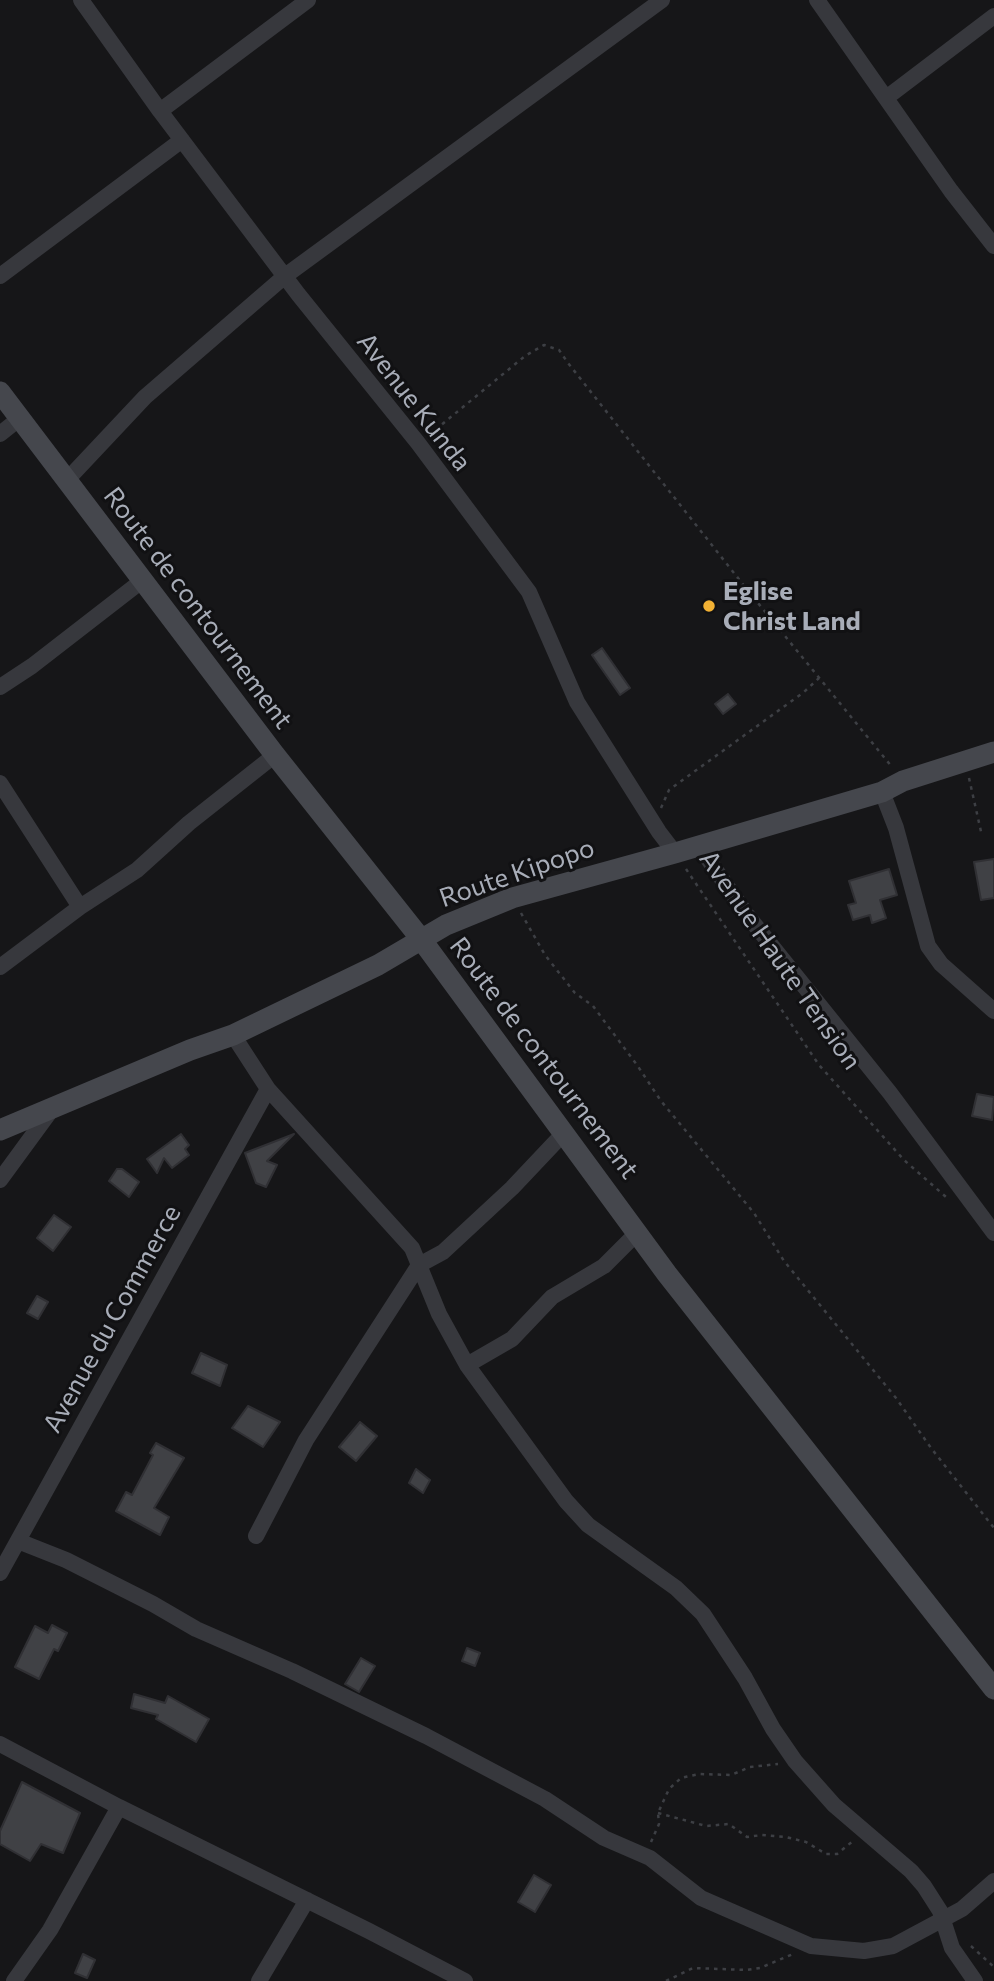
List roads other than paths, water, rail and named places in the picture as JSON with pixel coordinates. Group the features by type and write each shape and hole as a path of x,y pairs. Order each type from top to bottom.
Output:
{"street":[{"name":"Avenue Kunda","path":"81,0 160,111 285,276 418,443 529,592 577,702 675,853"},
{"path":"160,111 308,0"},
{"path":"66,481 145,397 285,276 662,0"},
{"path":"817,0 951,191 994,246"},
{"path":"886,98 994,16"},
{"path":"0,276 182,139"},
{"name":"Route de contournement","path":"0,392 275,755 421,939 667,1274 994,1689"},
{"path":"0,434 20,418"},
{"path":"0,687 33,666 142,580"},
{"name":"Route Kipopo","path":"0,1130 190,1050 233,1035 357,976 446,925 512,898 882,792 903,781 994,752"},
{"path":"0,967 80,907 137,870 189,823 275,755"},
{"path":"0,783 80,907"},
{"path":"882,792 896,828 928,946 941,964 994,1011"},
{"path":"699,846 747,915 890,1093 994,1233"},
{"path":"233,1035 268,1089 412,1248 439,1314 467,1365 578,1515 604,1538 686,1595 703,1614 745,1678 773,1730 795,1761 834,1805 925,1886 943,1920 952,1948 975,1981"},
{"name":"Avenue du Commerce","path":"0,1573 268,1089"},
{"path":"0,1180 52,1109"},
{"path":"256,1536 306,1440 419,1265 443,1252 512,1188 563,1133"},
{"path":"467,1365 512,1339 552,1297 604,1266 638,1232"},
{"path":"18,1541 66,1560 153,1604 195,1629 292,1671 426,1736 545,1799 604,1839 650,1858 701,1898 811,1946 864,1951 893,1946 962,1909 994,1881"},
{"path":"0,1744 464,1981"},
{"path":"14,1981 50,1930 119,1807"},
{"path":"259,1981 307,1900"}],"place":[{"name":"Eglise Christ Land","path":"709,606"}]}
